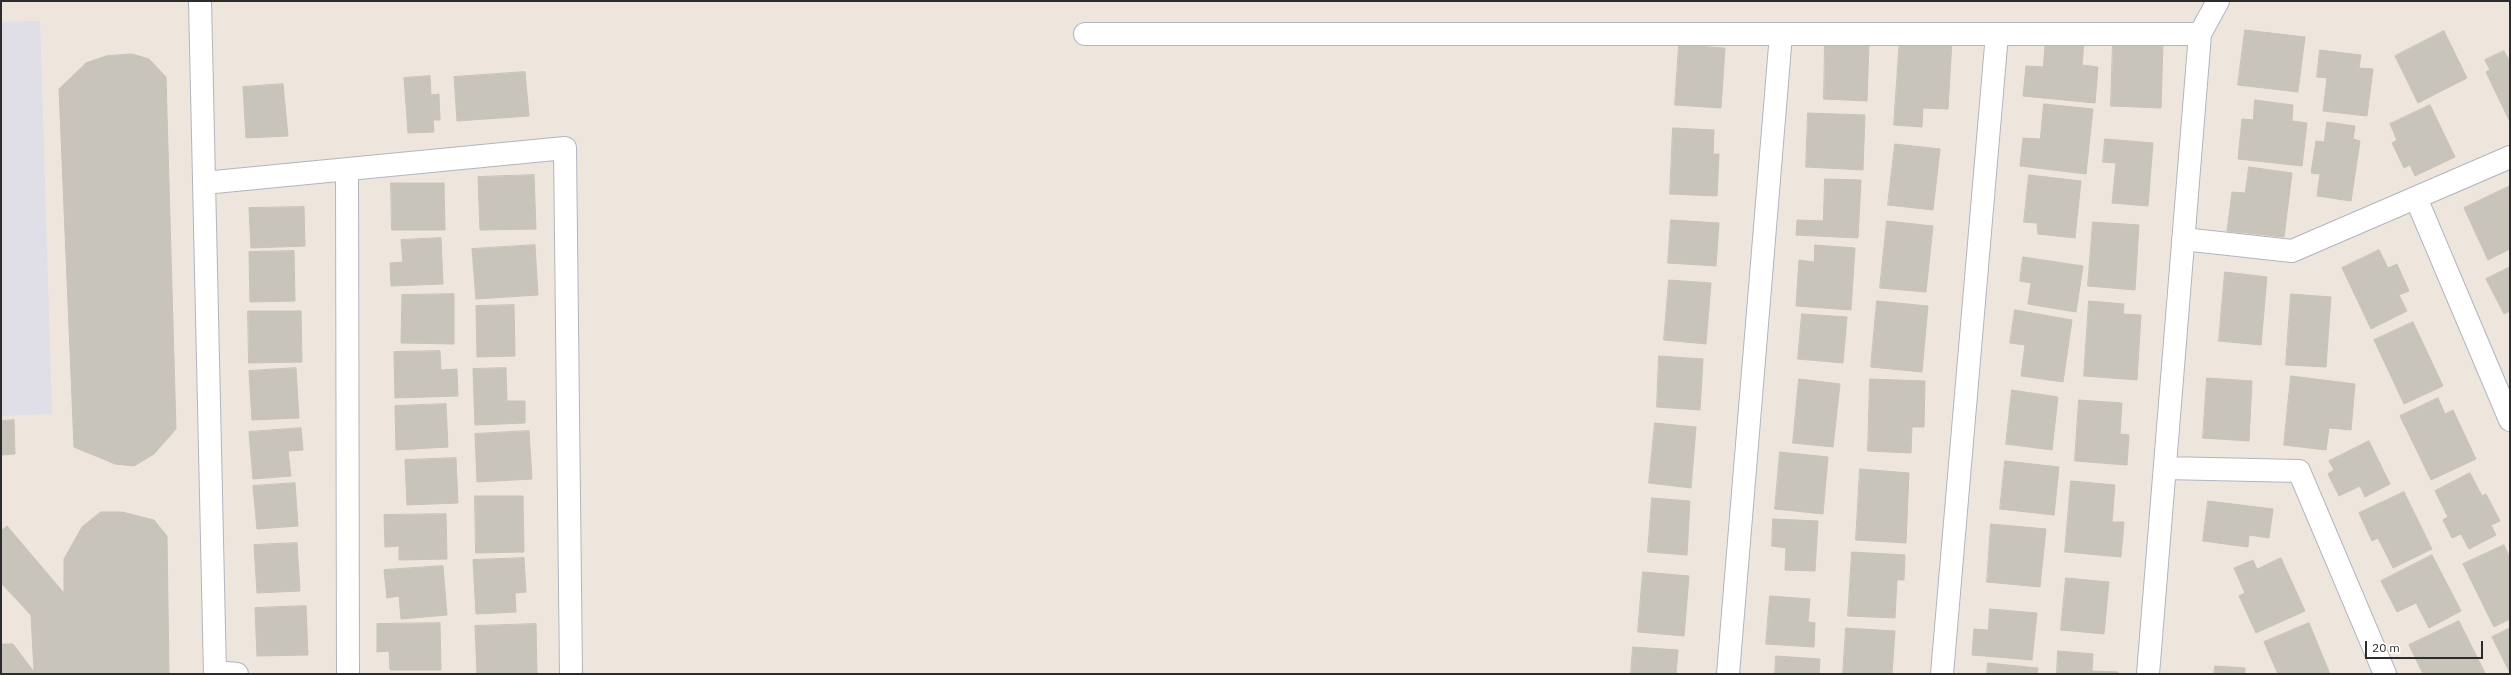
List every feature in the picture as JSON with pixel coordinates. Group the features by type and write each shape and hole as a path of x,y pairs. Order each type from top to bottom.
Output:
{"street":[{"path":"200,1 215,673 237,674"},
{"path":"2148,674 2200,34 2218,1"},
{"path":"1085,34 2200,34"},
{"path":"1728,674 1781,34"},
{"path":"1942,674 1997,34"},
{"path":"204,183 565,148 571,674"},
{"path":"2183,239 2292,251 2510,156"},
{"path":"347,169 348,674"},
{"path":"2416,198 2510,420"},
{"path":"2164,468 2298,471 2385,674"}],"shaded area":[{"path":"40,21 52,414 1,416 1,22"}],"building":[{"path":"2245,30 2305,37 2298,92 2238,85"},
{"path":"2444,31 2467,78 2418,103 2395,56"},
{"path":"1900,37 1952,41 1948,109 1923,108 1922,127 1894,125"},
{"path":"2046,38 2084,42 2082,65 2098,67 2095,103 2023,96 2026,66 2043,67"},
{"path":"2113,40 2163,42 2161,108 2111,106"},
{"path":"1825,42 1869,43 1867,101 1824,99"},
{"path":"1679,45 1725,48 1721,108 1675,105"},
{"path":"2320,50 2361,55 2359,68 2373,69 2367,116 2323,111 2327,78 2317,77"},
{"path":"2504,51 2510,62 2510,122 2486,72 2490,70 2485,60"},
{"path":"132,54 149,59 166,77 176,429 154,454 134,466 115,464 74,447 59,89 86,63 106,56"},
{"path":"525,72 529,116 457,121 454,77"},
{"path":"430,76 431,95 439,94 440,120 433,120 434,132 408,133 404,78"},
{"path":"283,84 288,136 246,138 243,87"},
{"path":"2255,100 2293,105 2292,121 2307,123 2302,166 2238,159 2242,119 2253,120"},
{"path":"2044,104 2093,109 2086,174 2020,166 2023,138 2040,139"},
{"path":"2430,105 2455,157 2415,176 2410,165 2404,168 2392,143 2397,140 2390,124"},
{"path":"1808,113 1865,115 1863,170 1806,167"},
{"path":"2327,122 2355,126 2353,139 2360,141 2351,201 2317,196 2320,174 2311,173 2316,141 2324,142"},
{"path":"1673,128 1714,130 1713,154 1719,154 1717,196 1670,194"},
{"path":"2105,139 2153,143 2148,206 2112,203 2116,163 2103,162"},
{"path":"1895,144 1940,149 1933,210 1888,205"},
{"path":"2249,167 2292,173 2284,237 2227,231 2232,192 2245,193"},
{"path":"534,175 536,229 480,230 478,177"},
{"path":"2029,175 2081,181 2075,238 2038,234 2037,223 2024,222"},
{"path":"1825,179 1861,180 1858,238 1796,235 1797,220 1823,221"},
{"path":"391,183 444,183 445,230 392,230"},
{"path":"2510,186 2510,249 2488,260 2464,208"},
{"path":"304,207 305,246 251,248 249,208"},
{"path":"1671,220 1719,223 1716,266 1668,263"},
{"path":"1887,221 1933,226 1926,292 1880,288"},
{"path":"2093,222 2139,225 2135,290 2088,286"},
{"path":"441,238 443,284 391,286 390,263 403,262 401,240"},
{"path":"535,245 538,295 476,299 472,249"},
{"path":"1815,245 1855,248 1851,310 1796,306 1799,260 1814,262"},
{"path":"2379,250 2388,268 2397,264 2409,291 2399,295 2407,311 2371,329 2342,268"},
{"path":"294,251 295,301 250,302 249,252"},
{"path":"2023,257 2083,266 2076,312 2028,304 2031,283 2020,281"},
{"path":"2510,267 2510,311 2504,314 2486,279"},
{"path":"2225,272 2267,277 2261,345 2219,341"},
{"path":"1669,280 1711,283 1706,344 1664,340"},
{"path":"454,294 454,344 401,343 402,295"},
{"path":"2291,294 2331,297 2326,367 2286,365"},
{"path":"1877,301 1928,306 1922,372 1871,367"},
{"path":"2089,301 2124,304 2123,314 2141,315 2137,380 2084,376"},
{"path":"514,305 515,356 477,357 476,306"},
{"path":"2015,310 2072,320 2063,382 2021,376 2025,345 2010,343"},
{"path":"248,311 301,311 302,362 249,363"},
{"path":"1802,314 1847,317 1843,363 1798,359"},
{"path":"2413,322 2443,386 2404,404 2374,340"},
{"path":"440,351 441,370 457,369 458,396 395,398 394,352"},
{"path":"1659,356 1703,359 1700,410 1657,407"},
{"path":"296,368 299,418 252,420 249,371"},
{"path":"506,368 507,401 525,401 525,423 475,425 473,369"},
{"path":"2291,376 2355,384 2351,430 2329,428 2326,450 2284,445"},
{"path":"2207,378 2252,381 2249,441 2203,438"},
{"path":"1799,379 1840,384 1833,447 1793,443"},
{"path":"1870,379 1925,381 1924,427 1912,427 1911,453 1868,451"},
{"path":"2012,390 2058,397 2052,450 2006,444"},
{"path":"2438,398 2445,414 2453,410 2476,459 2431,480 2400,416"},
{"path":"2079,400 2122,403 2120,434 2129,435 2127,465 2075,461"},
{"path":"446,404 448,447 396,450 395,406"},
{"path":"14,420 15,454 1,455 1,421"},
{"path":"1655,423 1696,427 1691,488 1649,483"},
{"path":"301,428 303,450 288,451 291,476 253,479 249,432"},
{"path":"529,431 532,479 477,482 475,434"},
{"path":"2369,441 2390,484 2365,497 2360,486 2339,496 2328,474 2334,470 2329,461"},
{"path":"1780,452 1828,457 1823,514 1775,509"},
{"path":"456,458 458,503 407,505 405,460"},
{"path":"2005,461 2059,467 2054,515 2000,509"},
{"path":"1860,469 1909,473 1906,543 1856,540"},
{"path":"2470,473 2482,496 2486,494 2500,521 2491,525 2496,535 2469,549 2461,534 2452,538 2443,520 2448,517 2435,491"},
{"path":"2071,481 2115,485 2112,522 2124,522 2121,557 2065,552"},
{"path":"295,483 298,526 257,529 253,486"},
{"path":"2404,492 2432,549 2393,568 2378,538 2372,541 2359,513"},
{"path":"475,496 523,496 524,552 476,553"},
{"path":"1652,498 1690,501 1687,555 1648,552"},
{"path":"2208,501 2273,509 2269,538 2249,535 2248,547 2203,541"},
{"path":"101,512 122,512 154,520 167,536 169,674 1,674 1,644 13,644 34,672 31,615 1,583 1,531 7,526 64,593 64,559 82,527"},
{"path":"446,514 447,559 399,560 399,546 385,547 384,515"},
{"path":"1773,519 1818,521 1815,571 1785,570 1786,548 1772,546"},
{"path":"1991,524 2046,529 2040,587 1987,582"},
{"path":"297,543 300,591 257,593 254,545"},
{"path":"2504,545 2510,558 2510,619 2494,627 2463,564"},
{"path":"1852,552 1905,555 1904,580 1897,580 1895,618 1848,616"},
{"path":"2432,555 2461,611 2429,628 2416,603 2397,612 2381,581"},
{"path":"524,558 526,592 515,593 516,612 476,614 473,560"},
{"path":"2281,558 2305,611 2256,633 2239,596 2245,593 2234,568 2253,560 2257,569"},
{"path":"443,566 447,615 401,619 399,596 387,598 384,570"},
{"path":"1643,572 1689,576 1684,636 1638,632"},
{"path":"2066,578 2109,582 2104,634 2061,630"},
{"path":"1770,596 1810,599 1808,622 1815,623 1814,647 1766,644"},
{"path":"306,606 308,655 257,656 255,608"},
{"path":"1990,609 2037,613 2032,660 1972,655 1974,629 1988,630"},
{"path":"2459,621 2485,673 2423,674 2409,645"},
{"path":"440,623 441,670 390,670 389,651 377,652 377,624"},
{"path":"2309,623 2330,674 2278,674 2264,642"},
{"path":"536,624 537,673 477,674 475,626"},
{"path":"1846,628 1895,631 1892,674 1843,674"},
{"path":"2510,628 2510,673 2492,637"},
{"path":"1633,647 1678,650 1676,674 1631,674"},
{"path":"2058,651 2093,654 2092,671 2118,672 2118,674 2057,674"},
{"path":"1776,656 1820,659 1819,674 1775,674"},
{"path":"1988,663 2038,668 2037,674 1987,674"},
{"path":"2215,666 2245,668 2245,674 2214,674"}]}
